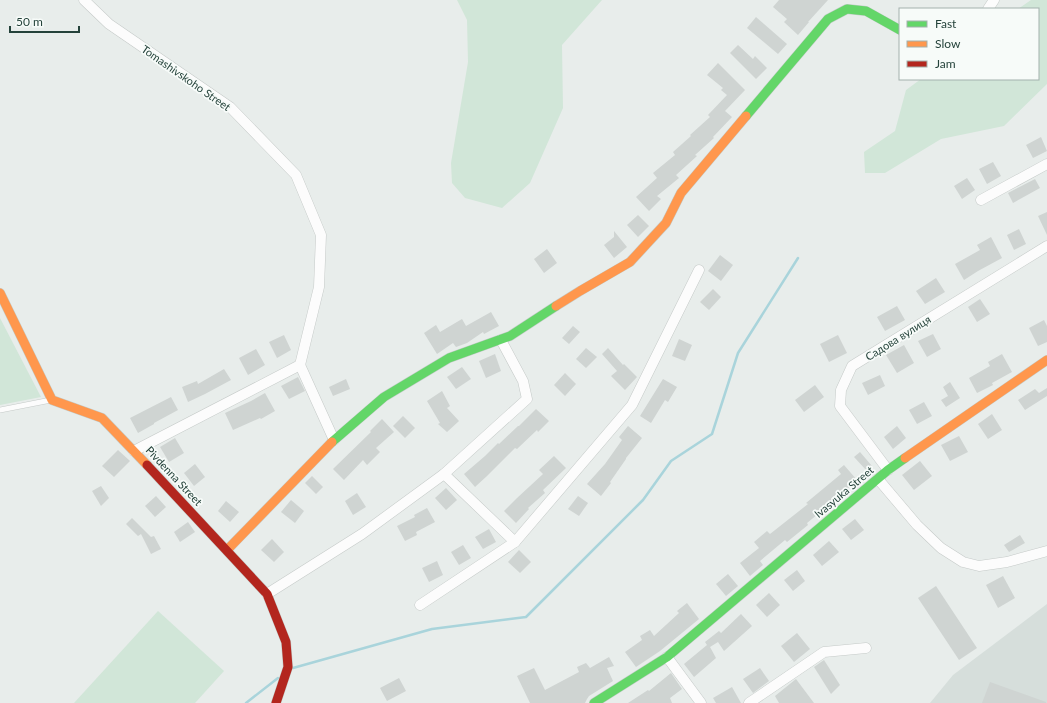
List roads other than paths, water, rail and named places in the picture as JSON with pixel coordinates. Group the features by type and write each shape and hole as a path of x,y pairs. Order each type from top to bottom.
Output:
{"street":[{"name":"Tomashivskoho Street","path":"84,0 109,24 230,107 296,175 321,235 319,287 300,365"},
{"path":"227,550 334,440 384,397 449,358 510,336 580,291 630,262 666,223 681,193 828,19 847,9 866,11 899,29"},
{"path":"981,200 1047,164"},
{"name":"Садова вулиця","path":"888,470 840,406 841,390 852,366 1047,246"},
{"path":"420,605 515,542 632,405 699,270"},
{"path":"0,293 52,400"},
{"path":"267,594 362,534 444,474 527,400 523,381 501,340"},
{"name":"Ivasyuka Street","path":"594,703 667,657 888,470 1047,360"},
{"path":"134,451 300,365 334,440"},
{"name":"Pivdenna Street","path":"52,400 102,418 267,594 286,642 288,667 276,703"},
{"path":"444,474 515,542"},
{"path":"878,479 917,525 941,548 963,562 979,566 1007,562 1047,551"},
{"path":"749,703 824,652 866,648"},
{"path":"667,657 701,703"}],"lane":[{"path":"0,410 52,400"}],"waterway":[{"path":"293,668 432,629 526,617 643,500 671,461 712,434 738,353 798,258"},
{"path":"246,703 278,678"}]}
